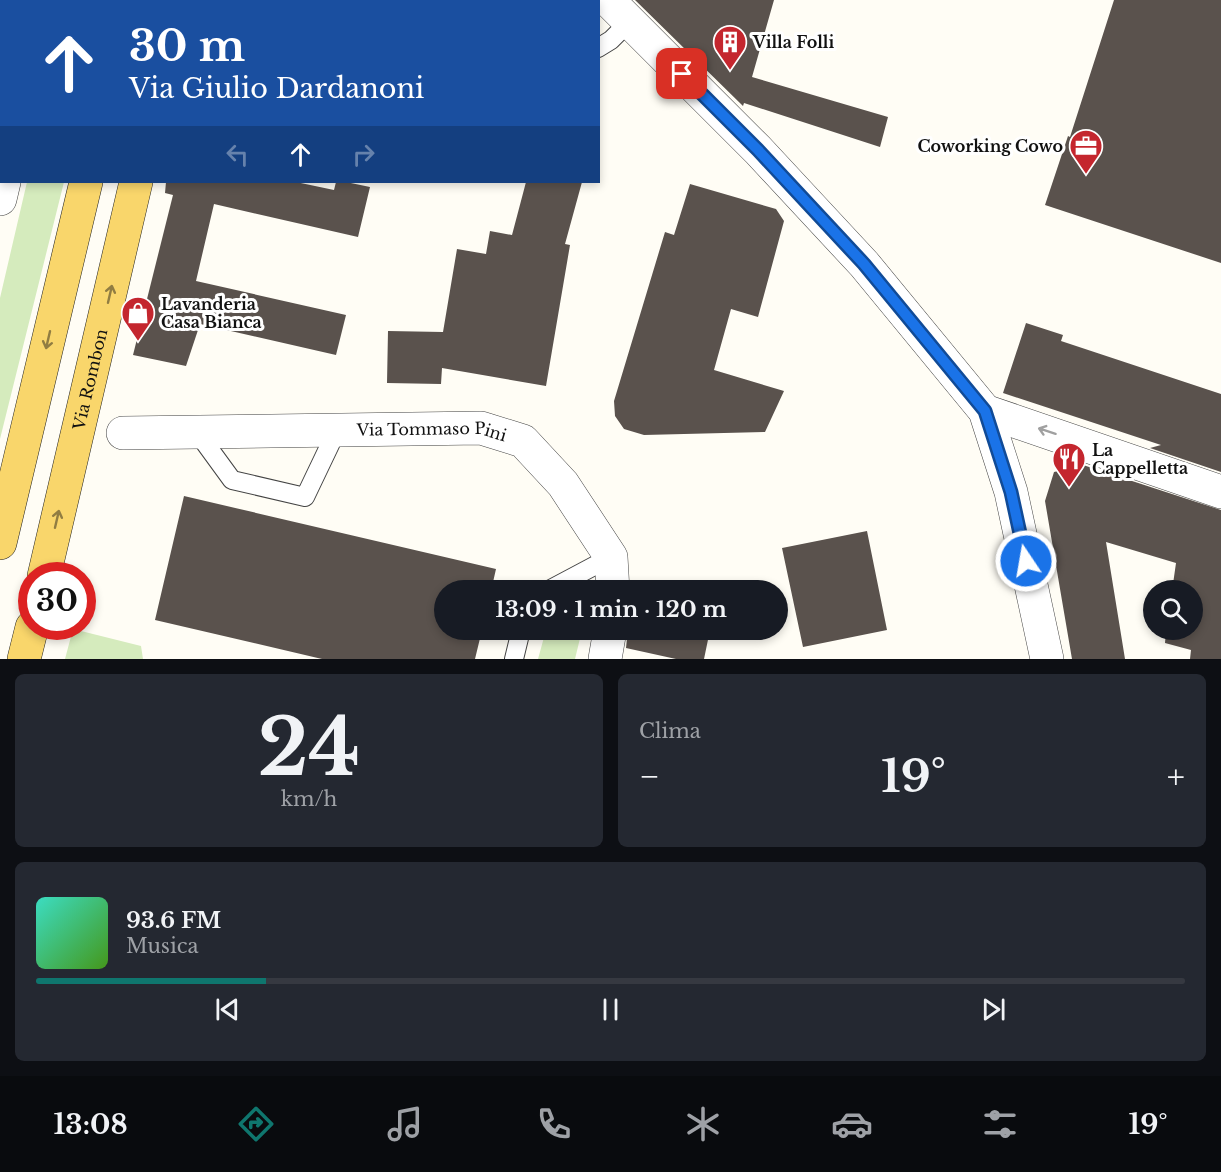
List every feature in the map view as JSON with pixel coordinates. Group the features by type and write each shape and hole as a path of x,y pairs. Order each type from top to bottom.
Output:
{"main road":[{"path":"0,543 86,183"},
{"name":"Via Rombon","path":"47,562 136,183"},
{"path":"24,659 29,640"}],"street":[{"path":"619,11 758,150 864,264 985,411 1011,492 1047,659"},
{"path":"0,199 4,183"},
{"path":"985,411 1221,492"},
{"name":"Via Tommaso Pini","path":"123,433 481,428 523,441 563,484 611,557 612,580"},
{"path":"605,659 608,640"}],"lane":[{"path":"600,47 611,40 619,11"},
{"name":"Via Tommaso Pini","path":"197,432 232,480 305,498 337,430"},
{"path":"568,580 611,557"},
{"path":"514,659 519,640"}],"green space":[{"path":"27,183 64,183 0,439 0,298"},
{"path":"96,635 141,646 143,659 65,659 70,640 96,640"},
{"path":"543,640 580,640 575,659 538,659"}],"building":[{"name":"Villa Folli","path":"635,0 774,0 752,77 888,117 880,147 744,103 743,106"},
{"path":"1114,0 1221,0 1221,263 1045,205 1068,136 1070,137"},
{"path":"166,183 301,183 334,190 336,183 370,187 358,237 214,204 196,281 346,315 336,355 200,324 186,366 133,355 173,195 165,193"},
{"path":"526,183 582,183 565,244 570,245 546,386 442,368 441,384 387,383 388,331 443,332 457,249 486,254 490,231 512,235"},
{"path":"690,184 776,209 784,221 758,317 731,309 714,370 784,391 765,432 644,435 624,429 615,416 614,401 665,232 674,235"},
{"path":"1026,323 1063,335 1061,341 1221,394 1221,472 1150,448 1161,445 1003,393"},
{"path":"1083,465 1221,510 1221,659 1190,659 1191,650 1165,643 1165,640 1203,640 1203,580 1174,580 1176,563 1106,542 1125,659 1072,659 1045,501 1054,472"},
{"path":"184,496 496,569 494,580 434,580 434,640 480,640 475,659 322,659 155,620"},
{"path":"867,531 887,630 803,647 782,548"},
{"path":"627,640 708,640 704,659 676,659 626,648"}],"place":[{"name":"Villa Folli","path":"730,71"},
{"name":"Coworking Cowo","path":"1086,175"},
{"name":"Lavanderia Casa Bianca","path":"138,342"},
{"name":"La Cappelletta","path":"1069,488"}],"route":[{"path":"682,74 758,150 864,264 985,411 1011,492 1026,561"}]}
